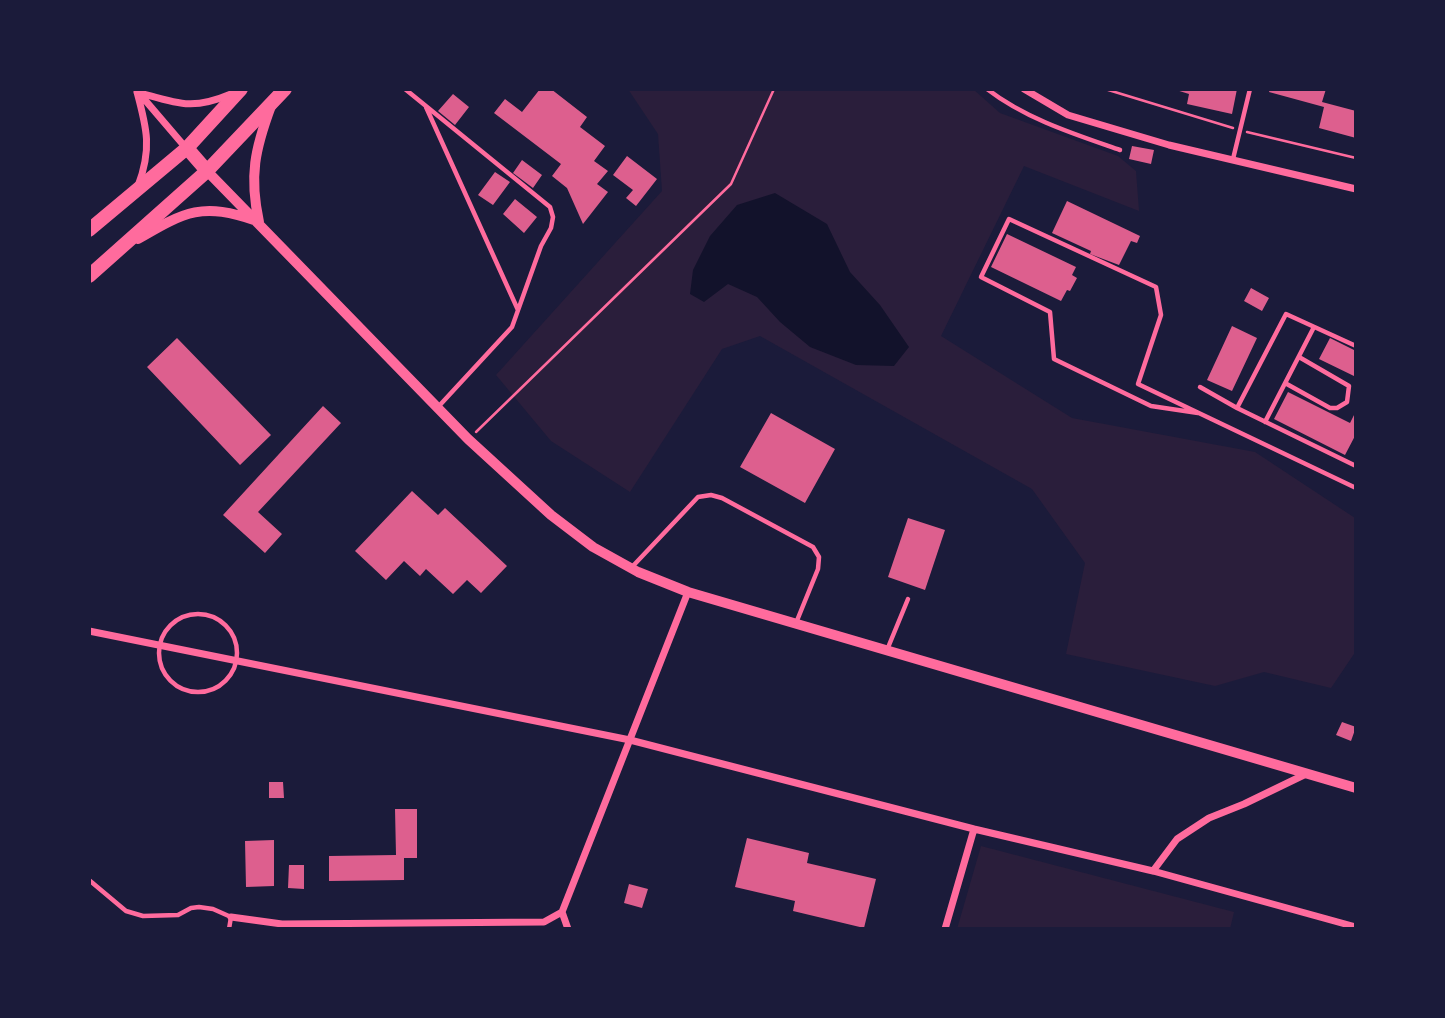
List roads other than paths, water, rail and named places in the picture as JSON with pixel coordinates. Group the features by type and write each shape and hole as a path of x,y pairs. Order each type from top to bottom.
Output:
{"highway":[{"path":"89,230 187,148 241,89"},
{"path":"89,276 207,171 285,89"},
{"path":"187,148 207,171"}],"main road":[{"path":"259,222 254,201 253,170 259,138 272,103"},
{"path":"207,171 468,439 551,514 593,547 631,568 688,592 1356,788"},
{"path":"119,249 174,218 191,212 220,210 259,222"}],"street":[{"path":"136,90 183,104 196,105 208,104 241,89"},
{"path":"1024,89 1068,115 1169,145 1356,189"},
{"path":"136,90 187,148"},
{"path":"134,195 145,167 148,147 147,129 136,90"},
{"path":"231,917 282,924 544,922 562,912 688,592"},
{"path":"89,631 630,740 974,829 1153,872 1356,927"},
{"path":"1153,872 1177,839 1209,818 1254,800 1308,773"},
{"path":"945,929 974,829"},
{"path":"562,912 568,929"}],"lane":[{"path":"405,89 550,207 553,218 512,327 439,407"},
{"path":"987,89 1056,128 1120,150"},
{"path":"1233,160 1250,89"},
{"path":"425,105 518,310"},
{"path":"1198,413 1151,406 1054,359 1050,312 981,277 1009,219 1156,287 1161,315 1138,384 1356,488"},
{"path":"1237,408 1286,314 1356,346"},
{"path":"1265,422 1314,327"},
{"path":"1285,383 1330,408 1337,408 1348,402 1349,386 1298,357"},
{"path":"1200,387 1356,466"},
{"path":"631,568 698,497 711,495 722,498 813,547 819,557 818,569 796,624"},
{"path":"886,650 908,599"},
{"path":"192,614 210,615 232,633 237,660 230,676 216,688 190,691 174,684 163,670 159,644 175,621 192,614"},
{"path":"89,880 126,912 143,916 178,915 191,908 213,909 231,917 229,929"}]}
